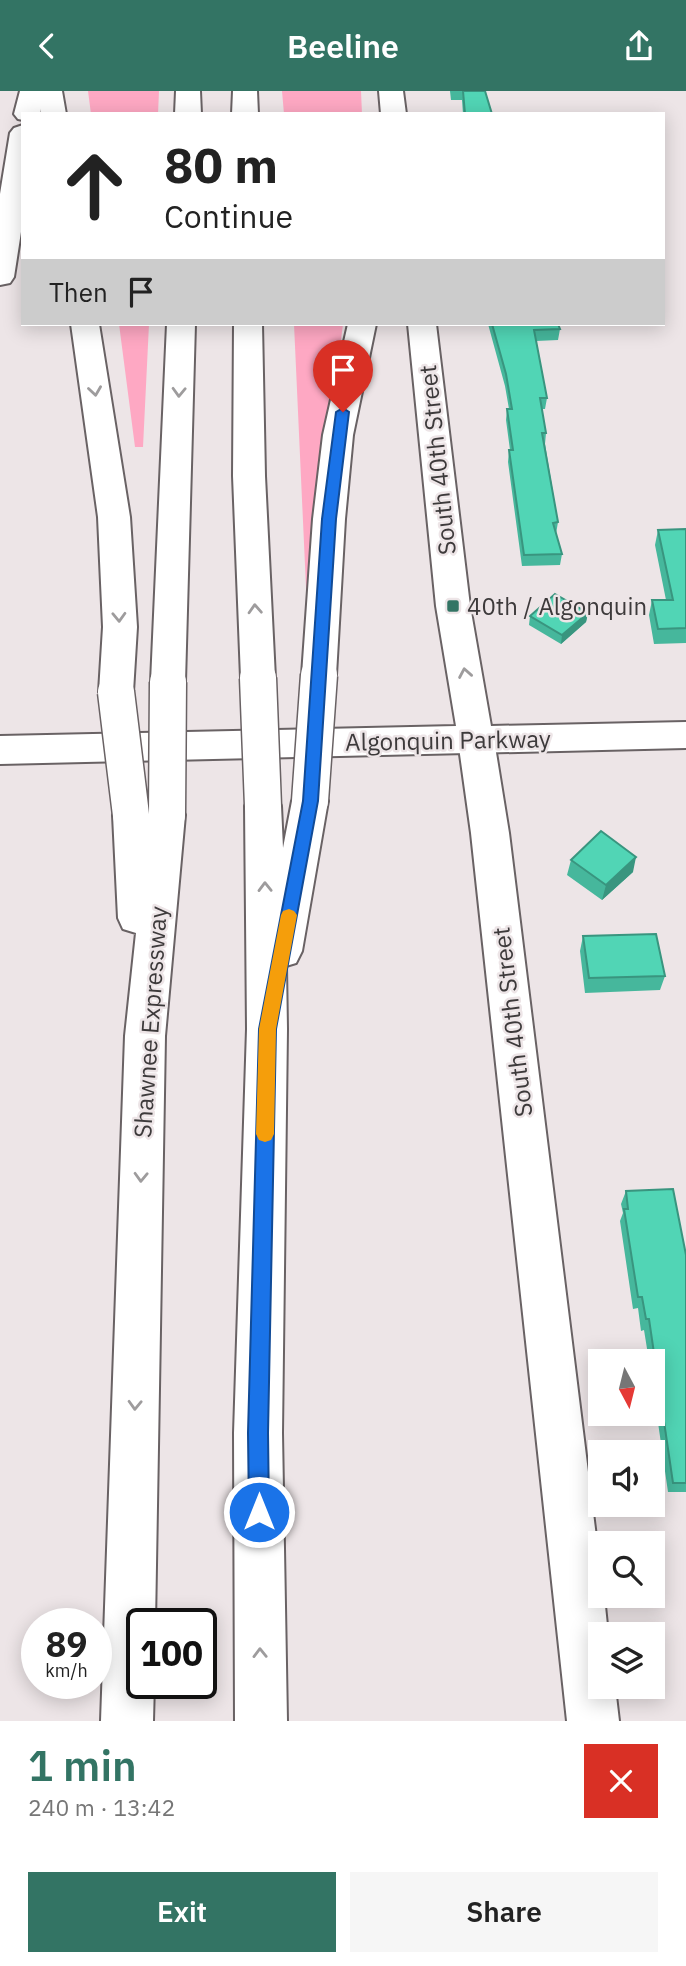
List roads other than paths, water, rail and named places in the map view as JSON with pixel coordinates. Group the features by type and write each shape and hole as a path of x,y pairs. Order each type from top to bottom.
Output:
{"main road":[{"path":"27,112 32,91"},
{"path":"51,91 54,112"},
{"path":"188,91 188,112"},
{"path":"245,91 246,112"},
{"path":"391,91 394,112"},
{"path":"0,277 21,146"},
{"path":"85,326 114,517 120,627 116,692 149,815"},
{"path":"149,815 168,682 181,326"},
{"path":"248,326 249,476 263,806 267,1029 258,1433 261,1721"},
{"path":"267,1029 310,801 329,519 338,435 362,326"},
{"name":"South 40th Street","path":"422,326 453,606 490,833 593,1721"},
{"name":"Algonquin Parkway","path":"0,750 686,735"},
{"name":"Shawnee Expressway","path":"127,1721 149,815"}],"place":[{"name":"40th / Algonquin","path":"453,606"}]}
